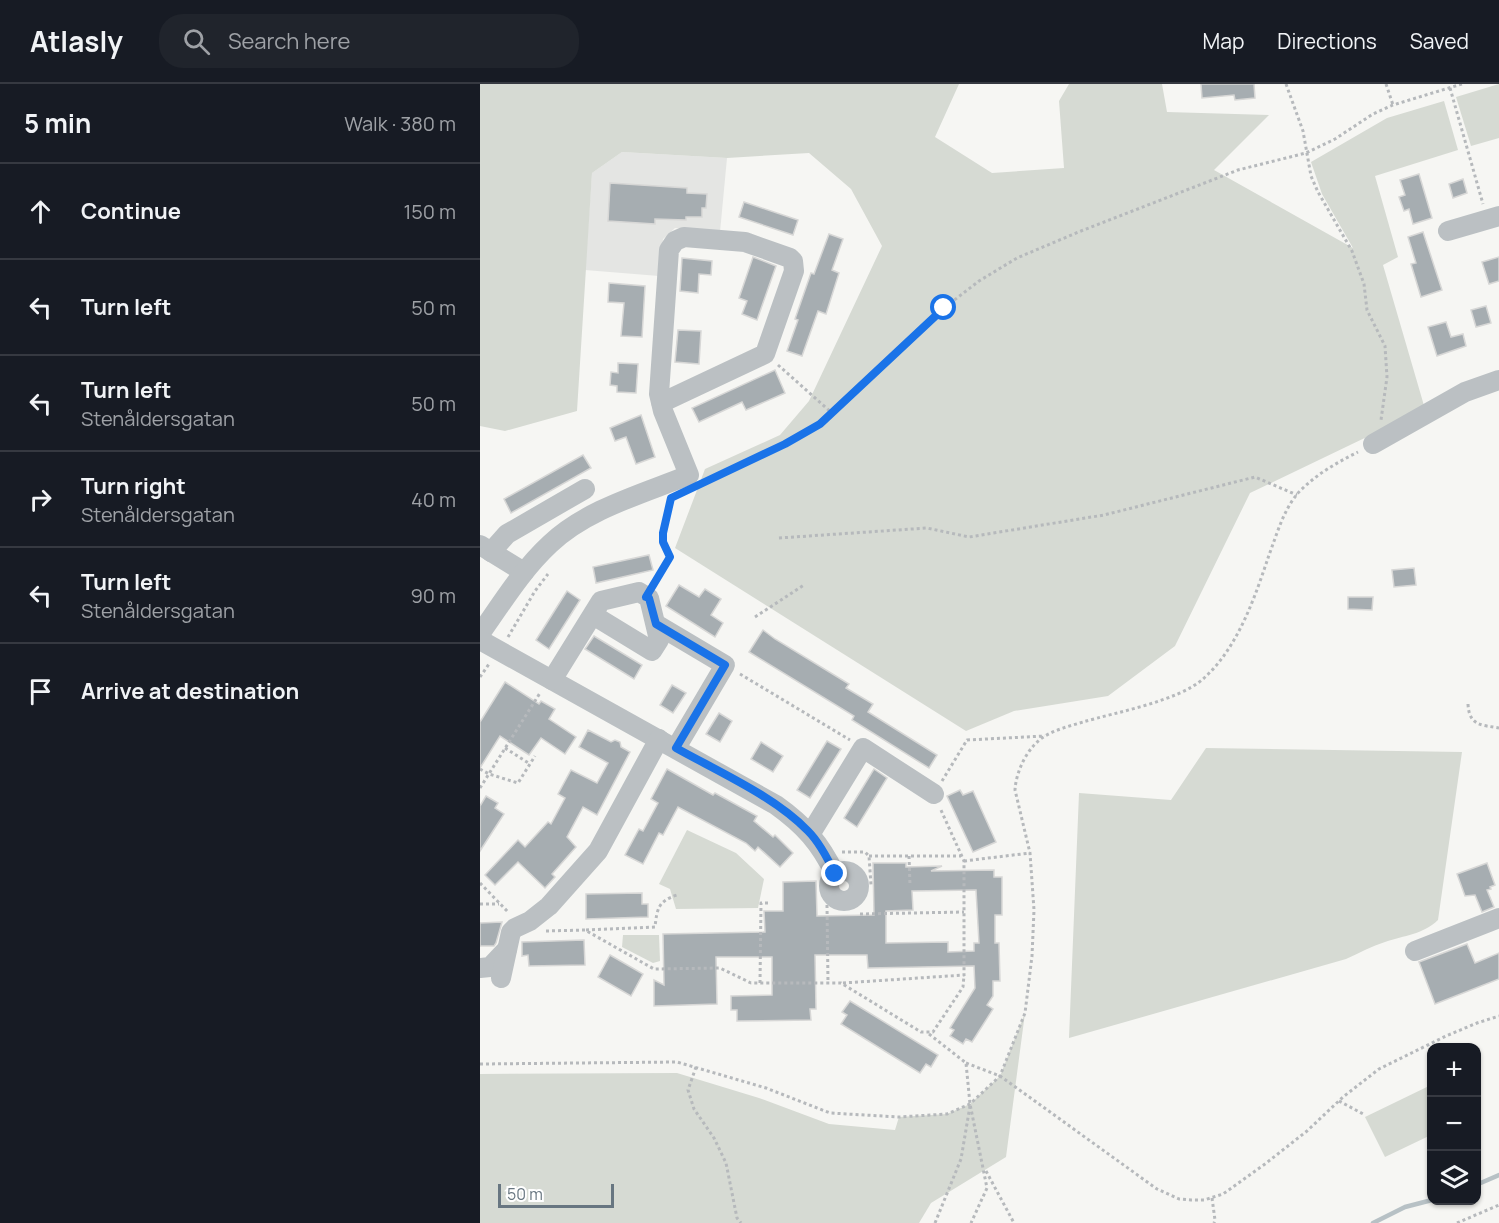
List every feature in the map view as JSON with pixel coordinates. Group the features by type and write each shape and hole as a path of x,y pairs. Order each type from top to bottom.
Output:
{"street":[{"path":"1448,231 1493,218"},
{"path":"480,634 524,572 551,543 576,525 624,501 689,475 661,403 660,394 671,245 678,238 684,237 745,242 794,261 794,271 765,354 661,403"},
{"path":"1373,444 1465,392 1492,382"},
{"path":"524,572 486,549 507,534 585,489"},
{"path":"551,679 601,600 639,592 649,598 659,640 652,651 593,615"},
{"path":"501,978 511,932 549,906 598,851 668,744 725,665 656,624"},
{"path":"480,640 776,805 811,833 832,866"},
{"path":"811,833 863,748 934,794"},
{"path":"1415,951 1499,918"},
{"path":"480,968 490,967 507,949"}],"path":[{"path":"480,1064 677,1062 766,1088 830,1113 899,1117 947,1114 970,1104 1000,1076 1025,1013 1032,956 1034,910 1030,853 1016,798 1016,781 1027,755 1045,736 1056,730 1178,693 1202,680 1213,669 1237,634 1257,592 1280,526 1297,495 1317,476 1373,444 1381,419 1387,377 1385,346 1367,310 1364,284 1352,251 1318,192 1306,153 1303,131 1286,84"},
{"path":"1386,84 1393,105"},
{"path":"701,484 803,435 833,414 944,308 979,280 1009,263 1049,243 1238,170 1306,153 1393,105 1462,84"},
{"path":"1450,88 1493,218"},
{"path":"765,354 833,414"},
{"path":"779,538 927,528 969,537 1104,515 1255,477 1297,495"},
{"path":"646,597 670,557 663,542 663,533 671,498 661,502"},
{"path":"500,651 535,591 551,570"},
{"path":"755,617 804,585"},
{"path":"725,665 863,748"},
{"path":"480,788 551,679"},
{"path":"1468,704 1468,713 1476,722 1487,727 1499,728"},
{"path":"841,983 921,1032 933,1032 963,987 964,975 964,861 934,794 967,740 1045,736"},
{"path":"505,748 531,764"},
{"path":"480,769 518,783 535,756"},
{"path":"832,866 834,852 866,852 869,856 871,885"},
{"path":"964,861 1030,853"},
{"path":"869,856 962,856"},
{"path":"909,856 910,885"},
{"path":"480,883 529,932 655,927 661,903 666,898 676,895"},
{"path":"760,983 761,903 770,903"},
{"path":"480,904 499,904"},
{"path":"827,905 828,983"},
{"path":"860,914 964,912"},
{"path":"585,930 654,969 720,968 751,983 841,983 964,975"},
{"path":"928,1032 966,1064 1000,1076 1157,1189 1179,1199 1204,1200 1223,1194 1265,1164 1379,1069 1446,1036 1499,1016"},
{"path":"966,1064 970,1104 987,1188 970,1223"},
{"path":"696,1067 688,1090 694,1109 714,1138 726,1163 735,1210 741,1223"},
{"path":"1339,1101 1365,1115"},
{"path":"935,1223 961,1159 970,1104"},
{"path":"984,1167 1014,1223"},
{"path":"1212,1197 1214,1223"},
{"path":"1457,1223 1499,1205"}],"shaded area":[{"path":"480,84 959,84 935,137 992,173 1064,168 1059,101 1069,84 1162,84 1167,112 1269,115 1214,170 1353,248 1322,194 1311,162 1387,118 1444,101 1458,150 1375,176 1398,257 1383,265 1425,409 1250,493 1175,646 1108,696 1014,711 966,731 675,548 705,469 780,435 809,401 882,246 851,189 809,153 727,158 622,152 592,173 577,411 505,431 480,426"},
{"path":"1499,84 1499,138 1471,146 1456,97"},
{"path":"622,152 727,158 720,232 675,228 663,239 659,276 585,270 592,173"},
{"path":"1206,748 1462,752 1438,920 1419,932 1380,944 1346,959 1069,1038 1079,793 1171,800"},
{"path":"687,830 736,853 764,879 758,908 676,909 670,889 659,884"},
{"path":"623,935 659,935 660,961 653,963 622,947"},
{"path":"1025,1013 1006,1157 931,1203 919,1223 480,1223 480,1074 677,1073 759,1098 829,1124 895,1130 899,1117 947,1114 970,1104 1000,1076"},
{"path":"1427,1087 1427,1137 1385,1157 1365,1117"}],"building":[{"path":"1201,84 1254,84 1255,98 1235,100 1234,95 1202,98"},
{"path":"1419,174 1432,218 1413,224 1409,209 1404,211 1399,197 1405,195 1400,180"},
{"path":"1463,179 1467,193 1453,198 1449,184"},
{"path":"610,183 687,188 687,193 707,194 706,208 702,208 702,217 686,217 686,220 655,219 655,224 608,221"},
{"path":"744,202 798,220 793,235 739,217"},
{"path":"1423,232 1442,290 1421,297 1411,264 1416,263 1408,237"},
{"path":"829,234 843,239 832,270 839,273 826,314 818,311 802,356 787,351 811,273 814,274"},
{"path":"753,257 776,266 757,320 742,314 747,301 739,298"},
{"path":"1499,257 1499,281 1489,284 1482,262"},
{"path":"682,258 712,261 711,275 699,274 698,293 680,291"},
{"path":"609,283 645,286 642,337 621,336 624,303 608,302"},
{"path":"1486,306 1491,323 1476,327 1471,310"},
{"path":"1446,322 1451,337 1463,334 1466,346 1437,356 1428,327"},
{"path":"678,330 701,331 699,364 675,362"},
{"path":"618,363 638,364 636,393 617,392 617,386 610,385 611,372 618,373"},
{"path":"775,370 785,393 746,410 742,402 699,422 692,408"},
{"path":"641,415 655,457 636,464 626,437 615,441 610,428"},
{"path":"583,455 591,468 511,513 504,499"},
{"path":"649,555 653,570 596,583 593,567"},
{"path":"1414,568 1416,585 1394,587 1392,570"},
{"path":"679,585 699,597 705,589 721,599 711,615 723,623 715,637 666,606"},
{"path":"567,591 580,600 549,649 536,640"},
{"path":"1348,597 1373,597 1372,610 1348,609"},
{"path":"763,630 849,684 846,688 873,704 868,712 937,755 929,768 852,720 854,716 749,652"},
{"path":"594,636 642,665 634,679 585,649"},
{"path":"505,682 539,704 541,701 555,709 549,719 576,737 565,754 541,738 529,755 500,736 480,768 480,722"},
{"path":"672,685 686,693 673,713 660,705"},
{"path":"719,713 732,721 720,742 706,734"},
{"path":"588,730 611,742 615,740 620,742 621,747 630,752 597,815 583,807 567,837 576,847 552,874 555,877 545,888 518,862 495,885 485,875 518,840 525,847 548,822 551,824 565,798 558,794 571,770 597,783 608,763 579,747"},
{"path":"827,741 841,749 810,798 797,790"},
{"path":"761,742 783,756 773,772 751,759"},
{"path":"667,769 757,816 754,821 773,837 775,835 793,853 780,867 758,847 755,851 746,843 678,807 663,835 659,833 643,864 625,855 639,829 643,831 658,803 651,799"},
{"path":"874,769 887,778 857,827 844,818"},
{"path":"960,790 963,795 973,791 996,842 973,852 947,796"},
{"path":"486,796 498,803 495,808 504,814 480,851 480,806"},
{"path":"873,863 906,863 906,867 942,866 931,871 994,870 994,877 1002,877 1002,915 995,915 995,943 999,943 1000,981 993,981 993,996 987,1005 993,1009 972,1042 966,1039 963,1044 950,1036 954,1030 950,1028 975,988 974,966 868,968 867,955 815,955 816,1009 810,1009 811,1020 737,1021 737,1010 731,1010 731,996 772,995 772,957 716,957 717,1004 654,1006 654,980 664,985 663,934 765,932 764,911 783,911 783,882 816,881 817,916 874,915","holes":["976,890 979,943 974,943 974,951 948,952 948,942 886,943 886,911 913,910 912,891"]},
{"path":"1487,863 1495,885 1487,890 1494,907 1482,912 1475,895 1465,896 1457,874"},
{"path":"642,893 642,904 648,904 648,917 586,919 586,894"},
{"path":"502,922 494,946 480,946 480,923"},
{"path":"584,940 585,965 529,966 528,955 522,956 522,942"},
{"path":"1467,944 1475,963 1499,953 1499,979 1435,1004 1419,962"},
{"path":"610,955 643,974 631,996 598,977"},
{"path":"850,1001 938,1055 931,1067 926,1064 920,1073 841,1024 847,1015 842,1012"}],"waterway":[{"path":"1481,1183 1499,1175"},
{"path":"1373,1223 1405,1207 1427,1201"}],"route":[{"path":"835,874 828,858 811,833 795,818 676,748 725,665 656,624 649,598 646,597 670,557 663,542 663,533 671,498 785,444 820,424 944,308"}]}
